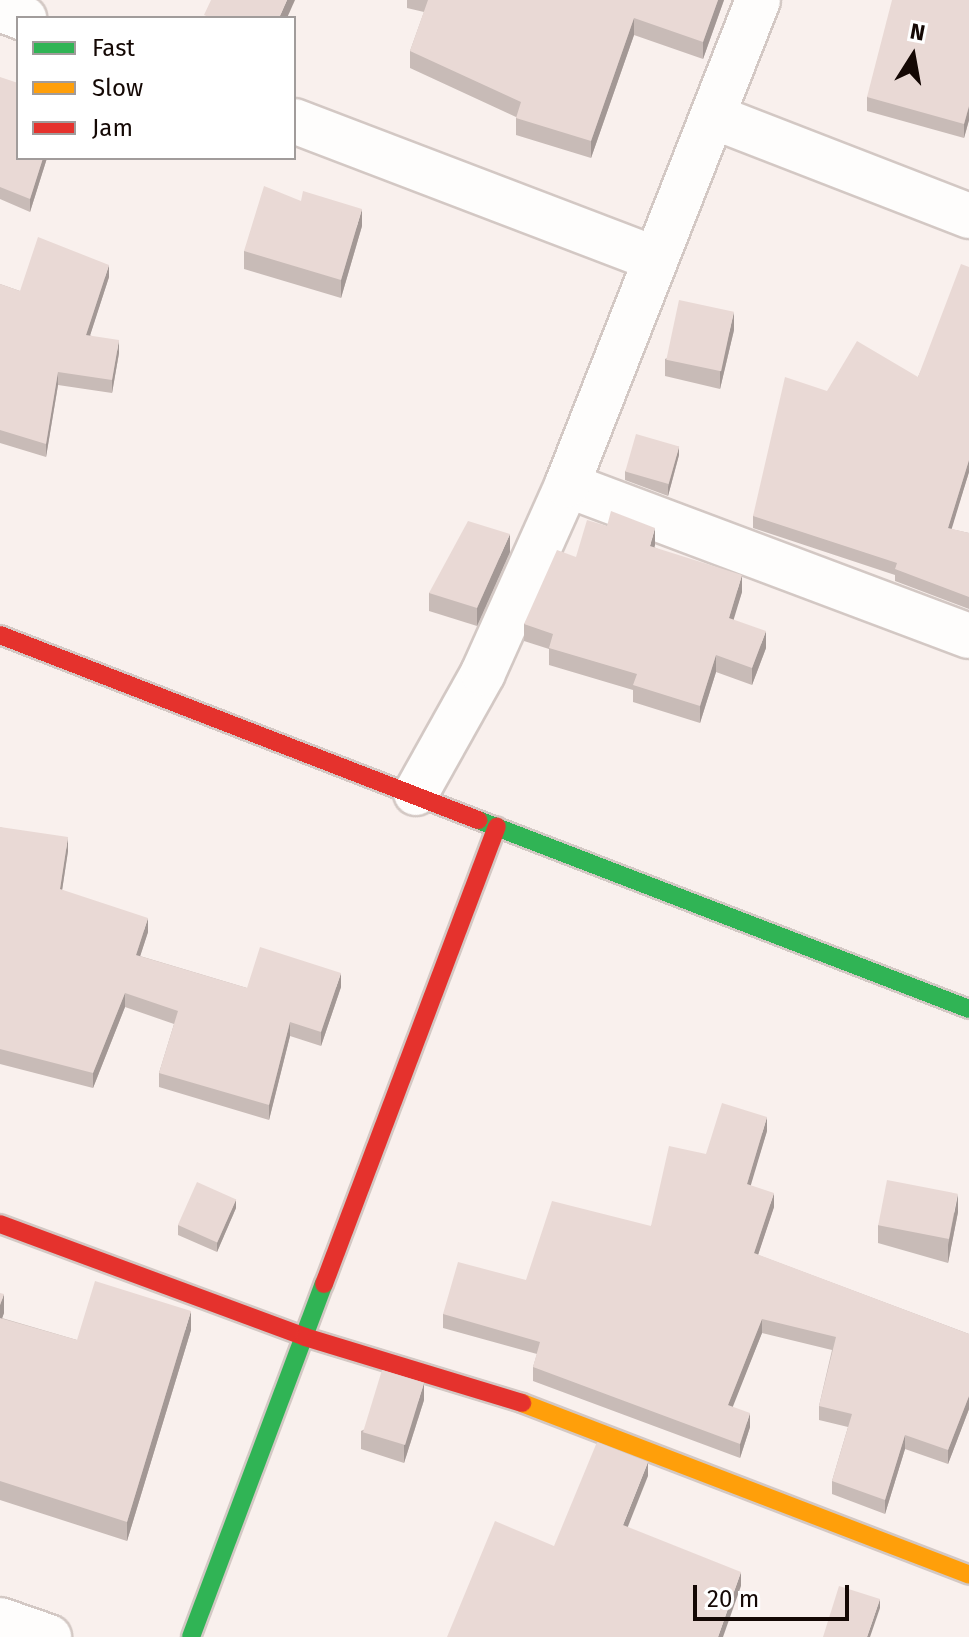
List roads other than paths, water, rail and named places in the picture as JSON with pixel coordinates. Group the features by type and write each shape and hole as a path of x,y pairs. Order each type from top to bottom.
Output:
{"street":[{"path":"416,793 483,673 567,485 758,0"},
{"path":"714,117 969,216"},
{"path":"296,122 656,259"},
{"path":"567,485 969,636"},
{"path":"0,635 969,1009"},
{"path":"191,1637 305,1337 404,1061 497,827"},
{"path":"0,1224 305,1337 566,1417 969,1575"},
{"path":"0,1620 49,1637"}]}
